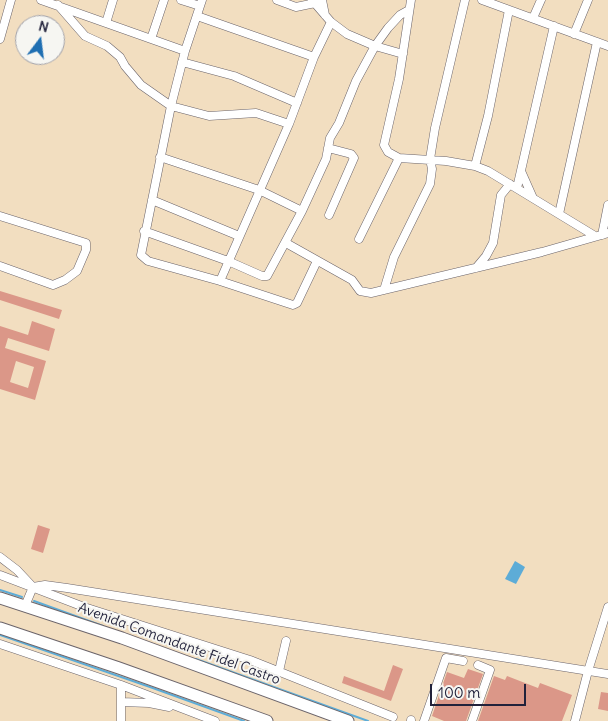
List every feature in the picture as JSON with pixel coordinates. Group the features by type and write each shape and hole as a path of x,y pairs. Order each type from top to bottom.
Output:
{"highway":[{"name":"Avenida Comandante Fidel Castro","path":"0,598 122,638 348,721"},
{"path":"0,628 129,671 267,721"}],"street":[{"path":"0,39 12,0"},
{"path":"41,0 185,51"},
{"path":"106,23 114,0"},
{"path":"151,39 164,0"},
{"path":"181,0 201,3 185,51 171,106 140,255 144,260 220,281 293,305 298,302 317,261"},
{"path":"277,0 296,7 316,1 325,16 347,34 375,46 403,54"},
{"path":"411,0 395,102 384,145 388,152 399,158 430,159 475,166 488,171 559,214 602,235"},
{"path":"384,290 394,257 430,184 432,169 430,159 436,128 466,0"},
{"path":"482,0 608,46"},
{"path":"533,18 541,0"},
{"path":"574,34 588,0"},
{"path":"58,5 85,36 107,46 120,57 141,85 171,106 209,116 256,113 288,124"},
{"path":"144,232 228,261 262,276 268,276 302,211 326,159 330,138 356,81 375,46 393,22 409,10"},
{"path":"475,166 488,116 509,10"},
{"path":"197,16 314,57"},
{"path":"220,281 297,103 314,57 331,22"},
{"path":"476,268 486,256 493,243 501,196 513,186 520,171 554,26"},
{"path":"559,214 597,42"},
{"path":"182,62 234,76 297,103"},
{"path":"328,148 351,154 354,158 329,215"},
{"path":"160,157 259,190 302,211"},
{"path":"359,239 399,158"},
{"path":"520,171 532,198"},
{"path":"152,200 239,236"},
{"path":"602,235 608,205"},
{"path":"0,216 86,243 86,250 76,270 65,280 53,285 0,266"},
{"path":"286,243 352,280 363,292 371,293 542,252 602,235"},
{"path":"0,557 17,570 33,587"},
{"path":"0,575 84,607 279,671 393,717"},
{"path":"33,587 45,585 60,587 608,674"},
{"path":"25,606 33,587"},
{"path":"575,721 608,606"},
{"path":"279,671 286,641"},
{"path":"0,644 121,685 197,717"},
{"path":"424,721 446,658 463,661"},
{"path":"472,721 490,670 478,665"},
{"path":"121,685 121,721"},
{"path":"121,702 149,703 215,721"}],"water":[{"path":"515,561 525,567 516,584 505,579"}],"building":[{"path":"0,291 62,310 59,319 0,300"},
{"path":"32,321 55,329 49,351 8,338 5,348 46,361 35,400 0,389 0,326 28,335","holes":["16,361 34,367 28,388 10,382"]},
{"path":"38,525 50,529 43,553 31,549"},
{"path":"393,665 403,669 391,701 342,683 344,676 384,691"},
{"path":"468,669 483,674 466,721 444,721 432,716 447,672 464,678"},
{"path":"494,676 505,680 507,676 538,688 540,683 572,695 562,721 478,721"},
{"path":"601,692 608,693 608,711 598,709"}],"waterway":[{"path":"0,590 22,597"},
{"path":"34,601 103,626"},
{"path":"0,635 244,721"},
{"path":"196,659 368,721"}]}
